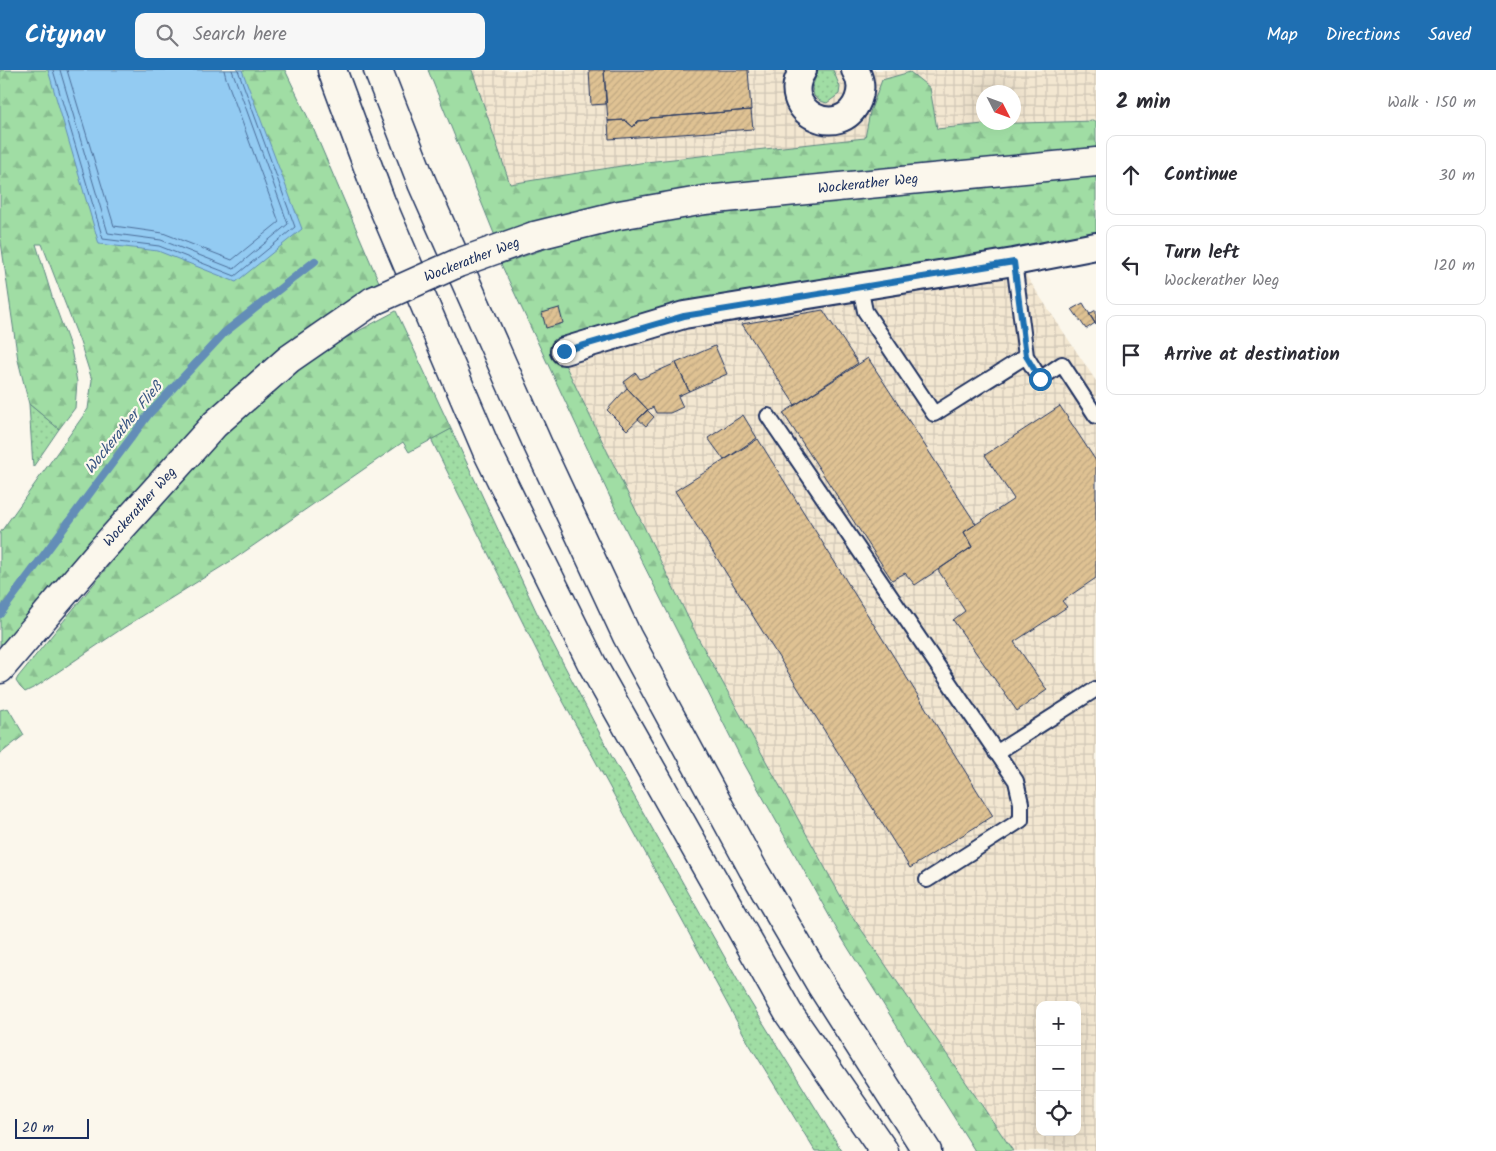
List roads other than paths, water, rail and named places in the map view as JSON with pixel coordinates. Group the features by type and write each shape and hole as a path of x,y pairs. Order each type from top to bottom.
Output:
{"main road":[{"path":"332,70 381,202 487,450 592,664 715,886 790,1014 884,1151"},
{"path":"378,70 430,201 538,445 627,636 762,886 821,985 927,1151"},
{"name":"Wockerather Weg","path":"0,669 98,554 215,424 289,359 373,301 458,263 534,236 619,215 705,200 1096,162"}],"street":[{"path":"803,70 798,77 796,90 798,100 805,112 812,117 828,121 847,115 856,106 860,94 860,83 854,70"},
{"path":"564,351 684,316 1014,262 1096,246"}],"lane":[{"path":"1014,262 1026,356 1040,379 1062,364 1096,416"},
{"path":"860,287 865,311 934,414 1026,356"},
{"path":"768,416 1016,781 1022,803 1021,820 927,880"},
{"path":"996,752 1096,689"}],"water":[{"path":"48,70 242,70 302,229 236,282 158,251 99,244"}],"waterway":[{"name":"Wockerather Fließ","path":"0,614 148,415 224,333 315,261"}]}
